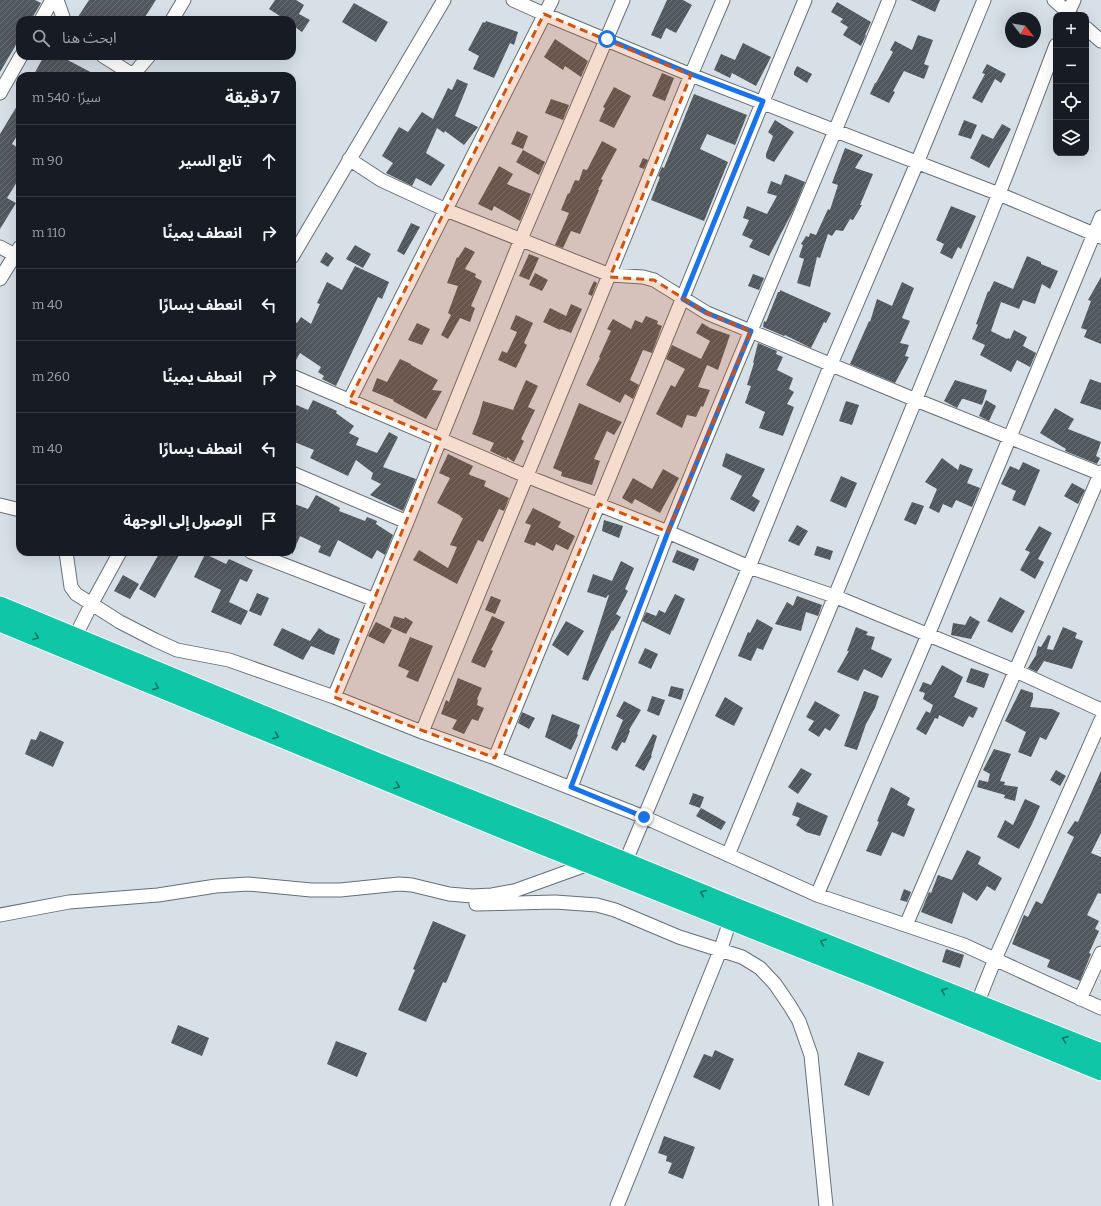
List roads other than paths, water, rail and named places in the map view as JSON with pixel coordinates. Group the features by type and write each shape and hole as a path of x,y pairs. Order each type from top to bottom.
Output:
{"highway":[{"path":"0,606 379,763 623,869 730,921 878,979 1101,1071"},
{"path":"0,622 589,864 623,869 1101,1053"}],"street":[{"path":"43,16 52,0"},
{"path":"57,0 63,16"},
{"path":"174,16 184,0"},
{"path":"296,251 444,0"},
{"path":"513,0 691,74 999,194 1097,236"},
{"path":"349,401 552,0"},
{"path":"334,697 407,522 521,239 623,0"},
{"path":"422,732 691,74 723,0"},
{"path":"495,758 763,101 806,0"},
{"path":"571,787 668,532 836,131 889,0"},
{"path":"623,869 749,567 831,364 917,163 984,0"},
{"path":"1054,0 1067,12"},
{"path":"1070,12 1074,0"},
{"path":"1089,31 1101,41"},
{"path":"728,855 916,400 999,194 1054,48"},
{"path":"0,93 19,60"},
{"path":"109,60 127,72"},
{"path":"135,72 145,60"},
{"path":"349,159 381,180 446,210 610,275 643,277 654,280 707,313 916,400 1101,473 906,925"},
{"path":"817,895 928,635 1010,437 1097,236 1101,217"},
{"path":"0,247 16,251"},
{"path":"0,279 16,253"},
{"path":"296,378 526,476 668,532 749,567 834,596 1016,671 1101,710"},
{"path":"296,475 407,522"},
{"path":"0,505 16,509"},
{"path":"67,556 71,587 76,594 91,605 120,622 177,650 230,660 334,697 422,732 571,787 644,817 817,895 964,945 1101,1008"},
{"path":"75,637 118,556"},
{"path":"261,556 375,600"},
{"path":"977,1004 1101,720"},
{"path":"0,915 69,902 158,895 216,886 248,884 311,890 340,890 399,884 412,885 448,894 472,896 492,895 514,890 589,864"},
{"path":"448,894 462,901 481,904 544,902 576,903 615,910 679,937 742,958 760,968 775,984 799,1021 811,1055 826,1206"},
{"path":"618,1206 720,951 730,921"},
{"path":"1080,999 1101,953"}]}
